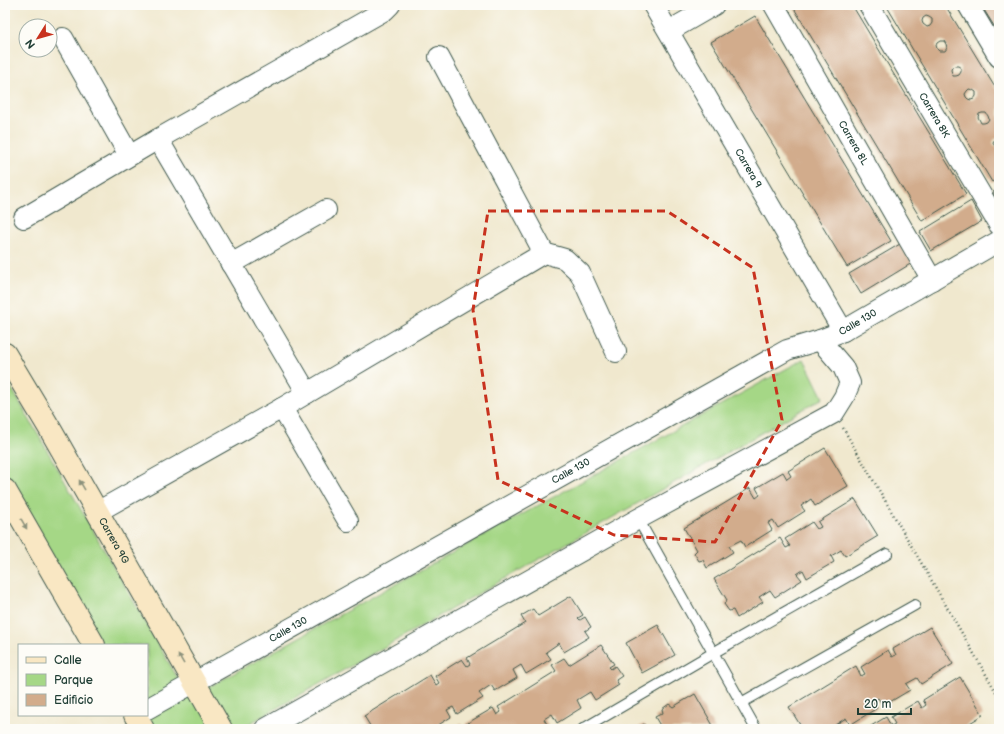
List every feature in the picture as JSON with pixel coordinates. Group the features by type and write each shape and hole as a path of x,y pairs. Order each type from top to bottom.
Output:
{"street":[{"path":"24,218 158,139 385,10 390,5"},
{"name":"Carrera 9","path":"653,5 843,331"},
{"path":"669,31 714,5"},
{"name":"Carrera 8L","path":"774,5 932,280"},
{"name":"Carrera 8K","path":"869,5 999,225"},
{"path":"968,5 999,57"},
{"path":"63,38 129,156"},
{"path":"439,57 544,253"},
{"path":"158,139 307,393"},
{"path":"231,264 326,210"},
{"name":"Calle 130","path":"148,712 194,682 787,350 843,331 999,241"},
{"path":"97,512 282,408 544,253 566,259 580,273 616,352"},
{"path":"265,729 638,519 834,413 844,397 850,383 843,367 820,340"},
{"name":"Carrera 9G","path":"5,354 50,429 221,729"},
{"path":"282,408 348,521"},
{"path":"5,490 93,644"}],"lane":[{"path":"638,519 756,729"},
{"path":"582,729 887,554"},
{"path":"742,703 915,605"}],"path":[{"path":"834,413 999,697"}],"highlighted area":[{"path":"488,211 667,211 753,268 782,420 715,542 614,535 498,480 473,310"}],"green space":[{"path":"804,359 823,398 240,729 150,729 147,716 148,644 101,644 5,475 5,377 189,698"}],"building":[{"path":"792,5 852,5 966,194 922,221"},
{"path":"886,5 945,5 999,94 999,138 995,139 993,142 996,147 999,148 999,178 992,182","holes":["926,16 932,19 930,26 927,27 923,24 923,18","944,41 947,48 945,51 939,51 937,49 937,43","958,66 961,68 959,75 953,76 951,70 952,67","969,89 976,92 976,96 971,100 968,99 965,94","986,113 989,119 987,122 981,123 978,117 979,114"]},
{"path":"981,5 999,5 999,34"},
{"path":"755,16 891,241 847,267 711,42"},
{"path":"999,188 999,202 993,192"},
{"path":"971,201 982,221 931,251 920,232"},
{"path":"900,244 912,263 861,294 849,274"},
{"path":"825,448 848,486 815,506 811,499 801,506 805,511 778,528 773,520 768,523 772,530 745,547 741,540 729,546 733,552 707,568 703,560 699,561 694,553 697,550 684,528 750,488 756,498 760,495 756,488 783,472 787,479 791,476 788,471"},
{"path":"855,499 878,536 845,556 841,550 831,556 834,562 807,578 803,570 797,574 802,580 775,597 770,590 759,597 763,602 737,618 733,610 729,611 724,604 727,600 714,579 780,538 786,548 790,546 785,539 812,522 817,529 821,527 818,522"},
{"path":"571,596 583,615 578,618 580,620 585,617 591,627 585,631 589,637 564,652 559,643 546,652 551,659 526,674 521,665 513,670 517,678 495,691 491,685 479,693 483,698 457,714 453,707 447,710 451,717 432,729 422,729 420,727 417,729 372,729 364,716 430,675 436,685 439,683 435,676 462,659 467,666 470,664 467,658 525,623 521,616 533,609 538,616"},
{"path":"658,625 675,655 642,673 626,643"},
{"path":"930,627 953,664 921,684 917,678 906,684 910,690 883,706 878,698 873,702 877,708 850,725 846,718 835,725 837,729 802,729 789,707 856,666 861,676 865,674 861,667 888,650 892,657 896,655 893,649"},
{"path":"601,645 614,664 609,667 611,669 615,666 622,676 616,680 619,685 595,700 590,692 577,700 581,708 557,723 552,714 544,719 548,726 544,729 469,729 466,724 493,708 497,715 501,712 498,707 556,671 552,665 564,658 569,665"},
{"path":"960,677 983,715 960,729 866,729 886,717 891,726 895,724 891,717 918,701 922,708 926,705 923,700"},
{"path":"695,694 715,729 662,729 655,717 663,713 662,709 669,704 673,707"},
{"path":"461,724 464,729 452,729"},
{"path":"644,724 647,729 636,729"}]}
